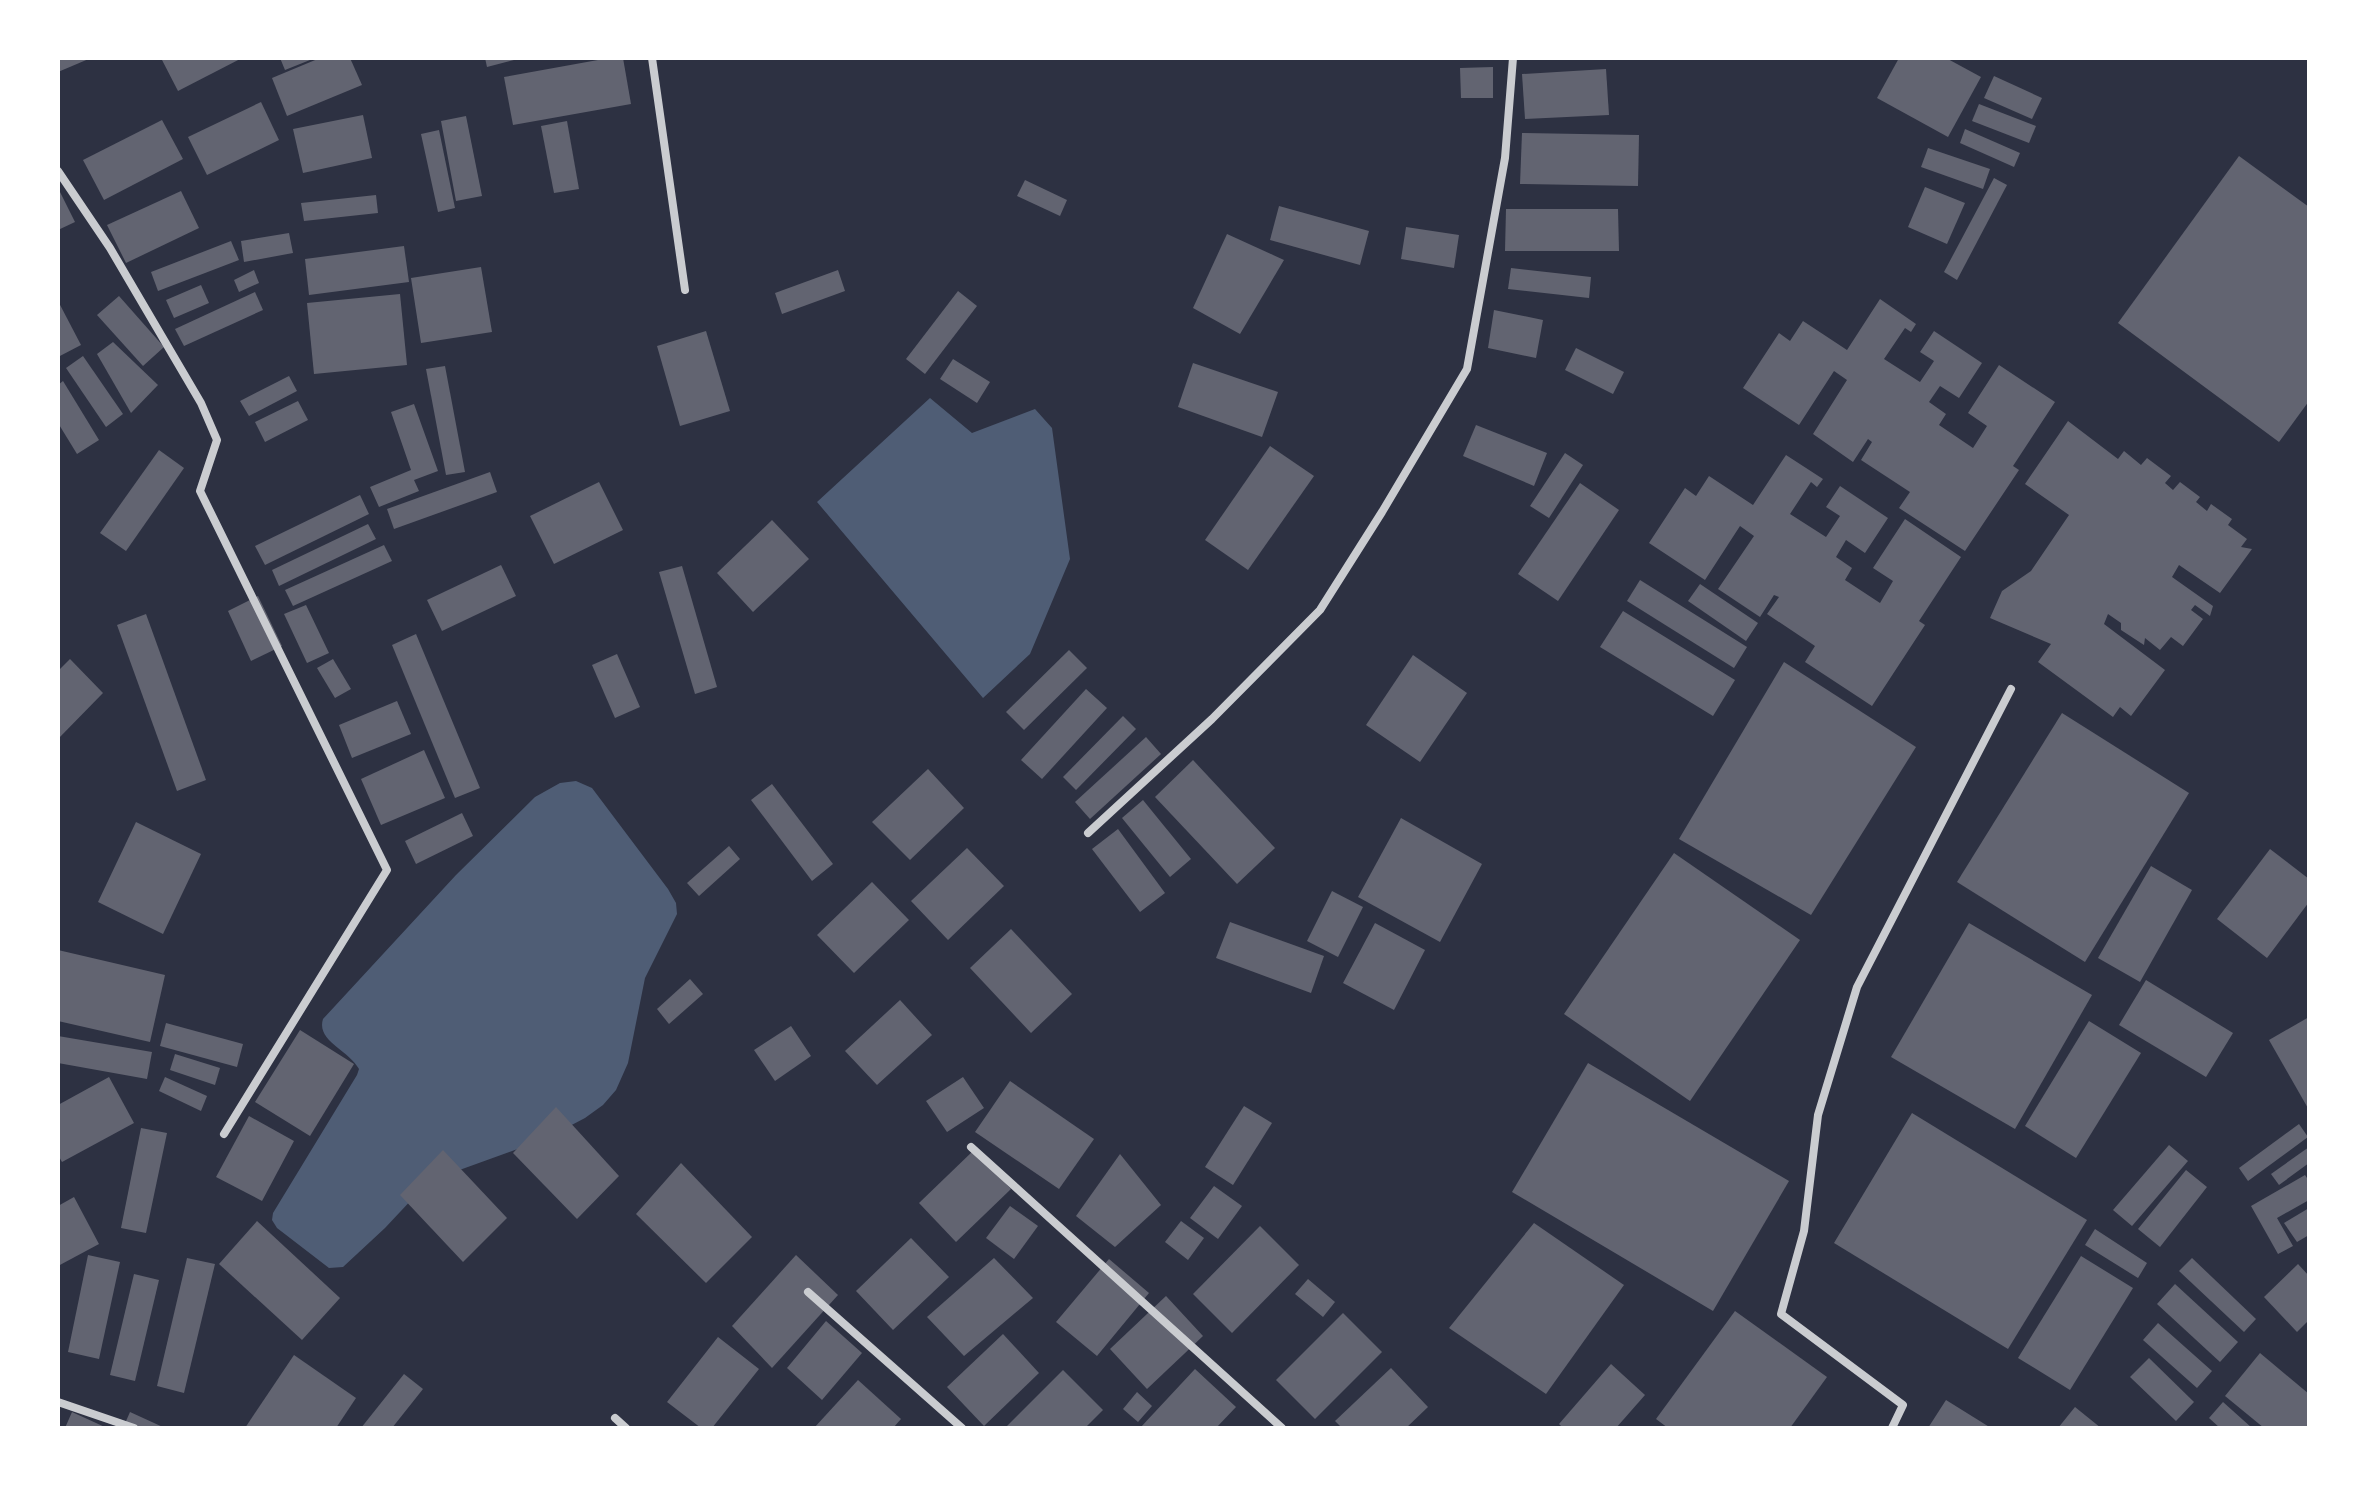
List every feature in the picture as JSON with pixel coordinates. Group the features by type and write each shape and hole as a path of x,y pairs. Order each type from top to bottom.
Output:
{"street":[{"path":"652,58 685,290"},
{"path":"1088,833 1212,719 1320,610 1467,369 1505,158 1513,58"},
{"path":"58,171 110,248 201,403 217,440 200,491 387,870 224,1134"},
{"path":"1892,1428 1903,1405 1781,1314 1804,1231 1818,1115 1857,987 2011,689"},
{"path":"971,1147 1282,1428"},
{"path":"808,1292 962,1428"},
{"path":"58,1402 134,1428"},
{"path":"615,1418 626,1428"}],"water":[{"path":"930,398 972,433 1035,409 1052,428 1070,559 1030,654 983,698 817,502"},
{"path":"576,781 592,788 676,903 677,914 645,978 628,1063 616,1090 603,1105 585,1118 545,1139 454,1172 415,1196 343,1267 329,1268 277,1228 272,1220 273,1213 359,1069 324,1033 323,1019 456,875 535,797 560,783"}],"building":[{"path":"58,58 91,58 58,72"},
{"path":"161,58 242,58 178,91"},
{"path":"280,58 315,58 285,70"},
{"path":"320,58 350,58 362,85 287,116 272,78"},
{"path":"485,58 518,58 518,59 487,67"},
{"path":"623,58 631,104 513,125 504,77"},
{"path":"1899,58 1946,58 1981,77 1948,137 1877,98"},
{"path":"1493,67 1493,98 1461,98 1460,68"},
{"path":"1606,69 1609,115 1525,119 1522,74"},
{"path":"1994,76 2042,98 2032,119 1984,98"},
{"path":"261,102 279,140 207,175 188,137"},
{"path":"1979,104 2036,126 2029,143 1972,121"},
{"path":"363,115 372,158 303,173 293,129"},
{"path":"466,116 482,196 456,201 441,121"},
{"path":"162,120 183,159 104,200 83,160"},
{"path":"567,121 579,189 554,193 541,126"},
{"path":"1965,129 2020,153 2014,167 1960,143"},
{"path":"439,130 455,208 438,212 421,134"},
{"path":"1522,133 1639,135 1638,186 1520,184"},
{"path":"1928,148 1990,169 1983,189 1921,167"},
{"path":"2239,156 2309,207 2309,401 2279,442 2118,323"},
{"path":"1994,178 2007,185 1957,280 1944,272"},
{"path":"1025,180 1067,200 1060,216 1017,196"},
{"path":"1925,187 1965,203 1947,244 1908,227"},
{"path":"58,188 75,222 58,230"},
{"path":"181,191 199,228 126,263 107,225"},
{"path":"376,195 378,213 304,221 301,203"},
{"path":"1279,206 1369,231 1360,265 1270,240"},
{"path":"1506,209 1618,209 1619,251 1505,251"},
{"path":"1406,227 1459,235 1454,268 1401,259"},
{"path":"289,233 293,253 244,262 241,241"},
{"path":"1227,234 1284,260 1240,334 1193,308"},
{"path":"231,241 239,260 158,291 151,272"},
{"path":"404,246 409,282 309,295 305,259"},
{"path":"481,267 492,332 421,343 411,278"},
{"path":"1511,268 1591,277 1589,298 1508,289"},
{"path":"254,270 259,283 239,292 234,280"},
{"path":"838,270 845,291 782,314 775,293"},
{"path":"201,285 209,303 174,318 166,300"},
{"path":"958,291 977,306 925,374 906,359"},
{"path":"255,292 263,310 184,346 175,329"},
{"path":"400,294 407,365 314,374 307,303"},
{"path":"119,296 164,347 143,366 97,315"},
{"path":"1880,299 1916,324 1911,332 1905,328 1884,359 1920,382 1934,361 1920,352 1934,331 1982,363 1959,398 1940,386 1929,402 1946,414 1939,425 1973,448 1987,426 1968,413 1999,365 2055,402 2013,466 2019,470 1965,551 1899,508 1910,492 1861,460 1872,442 1868,439 1853,462 1813,434 1847,380 1834,371 1799,425 1743,388 1779,333 1790,341 1803,321 1847,350"},
{"path":"58,301 81,345 58,357"},
{"path":"1494,310 1543,320 1536,358 1488,348"},
{"path":"706,331 730,411 680,426 657,346"},
{"path":"113,342 158,385 131,413 97,354"},
{"path":"1576,348 1624,372 1613,394 1565,370"},
{"path":"83,356 123,414 106,427 66,368"},
{"path":"953,359 990,382 977,403 940,379"},
{"path":"1193,363 1278,392 1262,437 1178,407"},
{"path":"445,366 465,472 446,475 426,369"},
{"path":"289,376 297,391 249,416 240,401"},
{"path":"63,381 99,440 77,454 58,423 58,385"},
{"path":"298,401 308,420 265,442 255,422"},
{"path":"414,404 438,471 414,480 419,491 379,507 370,487 411,470 391,412"},
{"path":"2068,421 2118,459 2124,451 2141,465 2147,458 2171,476 2165,483 2173,490 2180,482 2200,497 2196,502 2207,511 2211,504 2232,519 2228,525 2247,539 2241,547 2252,549 2220,593 2179,565 2172,577 2213,606 2210,616 2195,605 2191,610 2203,619 2183,646 2171,637 2160,650 2145,638 2144,645 2121,630 2121,623 2108,614 2104,624 2165,670 2131,716 2120,707 2113,717 2038,662 2051,644 1990,618 2002,591 2031,571 2069,515 2025,484"},
{"path":"1476,425 1547,453 1534,486 1463,456"},
{"path":"1270,446 1314,476 1248,570 1205,540"},
{"path":"159,450 184,468 126,551 100,533"},
{"path":"1565,453 1583,465 1549,518 1530,506"},
{"path":"1786,455 1823,479 1817,487 1811,482 1790,514 1826,537 1840,516 1826,507 1840,486 1888,518 1865,553 1846,540 1836,557 1852,568 1845,580 1880,603 1893,581 1873,568 1905,519 1961,557 1919,621 1925,625 1872,706 1805,662 1815,646 1767,614 1779,597 1774,595 1760,617 1718,589 1754,536 1740,526 1705,580 1649,543 1685,488 1696,496 1709,476 1753,505"},
{"path":"490,472 497,492 394,529 387,509"},
{"path":"599,482 623,530 554,564 530,516"},
{"path":"1580,483 1619,510 1558,601 1518,574"},
{"path":"360,495 369,514 265,565 255,546"},
{"path":"772,520 809,559 753,612 717,573"},
{"path":"368,524 376,539 279,586 272,570"},
{"path":"384,545 392,561 293,606 285,590"},
{"path":"501,565 516,596 442,631 427,600"},
{"path":"682,566 717,687 695,694 659,572"},
{"path":"1640,580 1747,647 1734,668 1627,601"},
{"path":"1700,584 1758,623 1746,641 1688,601"},
{"path":"258,596 282,646 251,661 228,611"},
{"path":"306,605 329,653 307,663 284,614"},
{"path":"1623,611 1735,680 1713,716 1600,647"},
{"path":"146,614 206,780 177,791 117,625"},
{"path":"416,634 480,788 455,798 392,645"},
{"path":"1069,650 1087,668 1024,730 1006,712"},
{"path":"617,654 640,707 615,718 592,665"},
{"path":"1413,655 1467,693 1420,762 1366,725"},
{"path":"70,659 103,693 58,739 58,671"},
{"path":"333,659 351,689 335,698 317,668"},
{"path":"1784,662 1916,747 1811,915 1679,839"},
{"path":"1086,689 1107,708 1042,779 1021,760"},
{"path":"397,701 411,734 352,758 339,725"},
{"path":"2062,713 2189,793 2085,962 1957,882"},
{"path":"1123,716 1136,729 1076,790 1063,777"},
{"path":"1146,737 1161,754 1090,819 1075,802"},
{"path":"424,750 445,798 381,825 361,779"},
{"path":"1193,760 1275,848 1237,884 1155,797"},
{"path":"928,769 964,808 910,860 872,822"},
{"path":"772,784 833,864 812,881 751,800"},
{"path":"1143,800 1191,859 1170,877 1122,818"},
{"path":"462,813 473,836 416,864 405,841"},
{"path":"1401,818 1482,864 1440,942 1358,897"},
{"path":"136,822 201,854 163,934 98,902"},
{"path":"1118,829 1165,893 1140,912 1092,849"},
{"path":"729,846 740,859 699,896 687,883"},
{"path":"967,848 1004,886 948,940 911,901"},
{"path":"2270,849 2309,879 2309,902 2267,958 2217,919"},
{"path":"1674,853 1800,940 1690,1101 1564,1014"},
{"path":"2151,866 2192,890 2140,982 2098,958"},
{"path":"872,882 909,920 854,973 817,935"},
{"path":"1332,891 1363,907 1338,957 1307,941"},
{"path":"1230,922 1324,956 1311,993 1216,958"},
{"path":"1375,923 1425,950 1394,1010 1343,983"},
{"path":"1969,923 2092,995 2015,1129 1891,1057"},
{"path":"1011,929 1072,994 1031,1033 970,968"},
{"path":"58,950 165,975 150,1042 58,1021"},
{"path":"690,979 703,994 669,1024 657,1009"},
{"path":"2146,980 2233,1033 2206,1077 2119,1025"},
{"path":"900,1000 932,1035 877,1085 845,1051"},
{"path":"2309,1017 2309,1110 2269,1040"},
{"path":"2089,1021 2141,1053 2076,1158 2025,1126"},
{"path":"166,1023 243,1044 237,1067 160,1046"},
{"path":"791,1026 811,1056 775,1081 754,1050"},
{"path":"300,1030 354,1064 310,1136 255,1102"},
{"path":"58,1036 152,1052 147,1079 58,1063"},
{"path":"175,1054 220,1068 215,1085 170,1070"},
{"path":"1588,1063 1789,1181 1713,1311 1512,1192"},
{"path":"109,1077 134,1123 62,1162 58,1155 58,1105"},
{"path":"165,1077 207,1096 201,1111 159,1091"},
{"path":"963,1077 984,1108 947,1132 926,1101"},
{"path":"1010,1081 1094,1139 1059,1189 975,1132"},
{"path":"1244,1106 1272,1123 1233,1185 1205,1167"},
{"path":"556,1107 619,1176 577,1219 513,1153"},
{"path":"1912,1113 2087,1220 2008,1349 1834,1243"},
{"path":"249,1116 294,1141 262,1201 216,1177"},
{"path":"2299,1124 2308,1137 2248,1181 2239,1168"},
{"path":"141,1128 167,1133 146,1233 121,1228"},
{"path":"2169,1145 2188,1161 2132,1226 2113,1210"},
{"path":"2309,1147 2309,1163 2279,1185 2271,1174"},
{"path":"443,1150 507,1218 463,1262 400,1195"},
{"path":"974,1150 1011,1189 956,1242 919,1203"},
{"path":"1120,1154 1161,1205 1115,1247 1076,1216"},
{"path":"681,1163 752,1237 706,1283 636,1214"},
{"path":"2186,1170 2207,1187 2160,1247 2138,1229"},
{"path":"2305,1175 2309,1181 2309,1200 2277,1218 2293,1246 2278,1254 2251,1206"},
{"path":"1214,1186 1242,1206 1218,1239 1190,1218"},
{"path":"74,1197 99,1244 58,1266 58,1206"},
{"path":"1010,1206 1038,1226 1014,1259 986,1238"},
{"path":"2309,1208 2309,1235 2297,1242 2284,1223"},
{"path":"257,1221 340,1298 302,1340 219,1264"},
{"path":"1181,1221 1204,1238 1188,1260 1165,1242"},
{"path":"1534,1223 1624,1285 1546,1394 1449,1328"},
{"path":"1260,1226 1299,1265 1232,1333 1193,1294"},
{"path":"2095,1229 2147,1263 2138,1278 2085,1245"},
{"path":"911,1238 949,1277 893,1330 856,1291"},
{"path":"88,1255 120,1262 99,1359 68,1352"},
{"path":"796,1255 838,1295 772,1368 732,1326"},
{"path":"2081,1256 2133,1288 2070,1390 2018,1358"},
{"path":"187,1258 215,1264 184,1393 157,1386"},
{"path":"994,1258 1033,1298 964,1356 927,1317"},
{"path":"2192,1258 2256,1319 2244,1332 2179,1271"},
{"path":"1109,1259 1149,1293 1097,1356 1056,1322"},
{"path":"2298,1264 2309,1276 2309,1320 2297,1332 2264,1297"},
{"path":"134,1274 159,1280 135,1381 110,1375"},
{"path":"1308,1279 1335,1302 1323,1317 1295,1294"},
{"path":"2175,1284 2238,1342 2220,1362 2157,1304"},
{"path":"1166,1296 1203,1336 1147,1389 1110,1349"},
{"path":"1735,1311 1827,1377 1790,1428 1668,1428 1656,1419"},
{"path":"1343,1313 1382,1352 1315,1419 1276,1380"},
{"path":"826,1321 862,1353 822,1400 787,1368"},
{"path":"2158,1323 2212,1371 2197,1388 2143,1340"},
{"path":"1003,1334 1039,1373 984,1426 947,1387"},
{"path":"718,1337 759,1369 712,1428 701,1428 667,1402"},
{"path":"2260,1353 2309,1394 2309,1424 2305,1428 2264,1428 2225,1396"},
{"path":"294,1355 356,1398 336,1428 245,1428"},
{"path":"2149,1358 2194,1402 2176,1421 2130,1377"},
{"path":"1611,1364 1645,1395 1616,1428 1563,1428 1559,1424"},
{"path":"1391,1368 1428,1407 1406,1428 1342,1428 1335,1421"},
{"path":"1195,1369 1236,1407 1216,1428 1140,1428"},
{"path":"1063,1370 1103,1410 1085,1428 1005,1428"},
{"path":"404,1374 423,1389 392,1428 361,1428"},
{"path":"858,1380 901,1419 893,1428 814,1428"},
{"path":"1137,1392 1152,1406 1138,1422 1123,1409"},
{"path":"1946,1400 1991,1428 1928,1428"},
{"path":"2223,1402 2252,1428 2220,1428 2209,1418"},
{"path":"2075,1407 2101,1428 2058,1428"},
{"path":"72,1412 107,1428 65,1428"},
{"path":"130,1412 165,1428 123,1428"}]}
